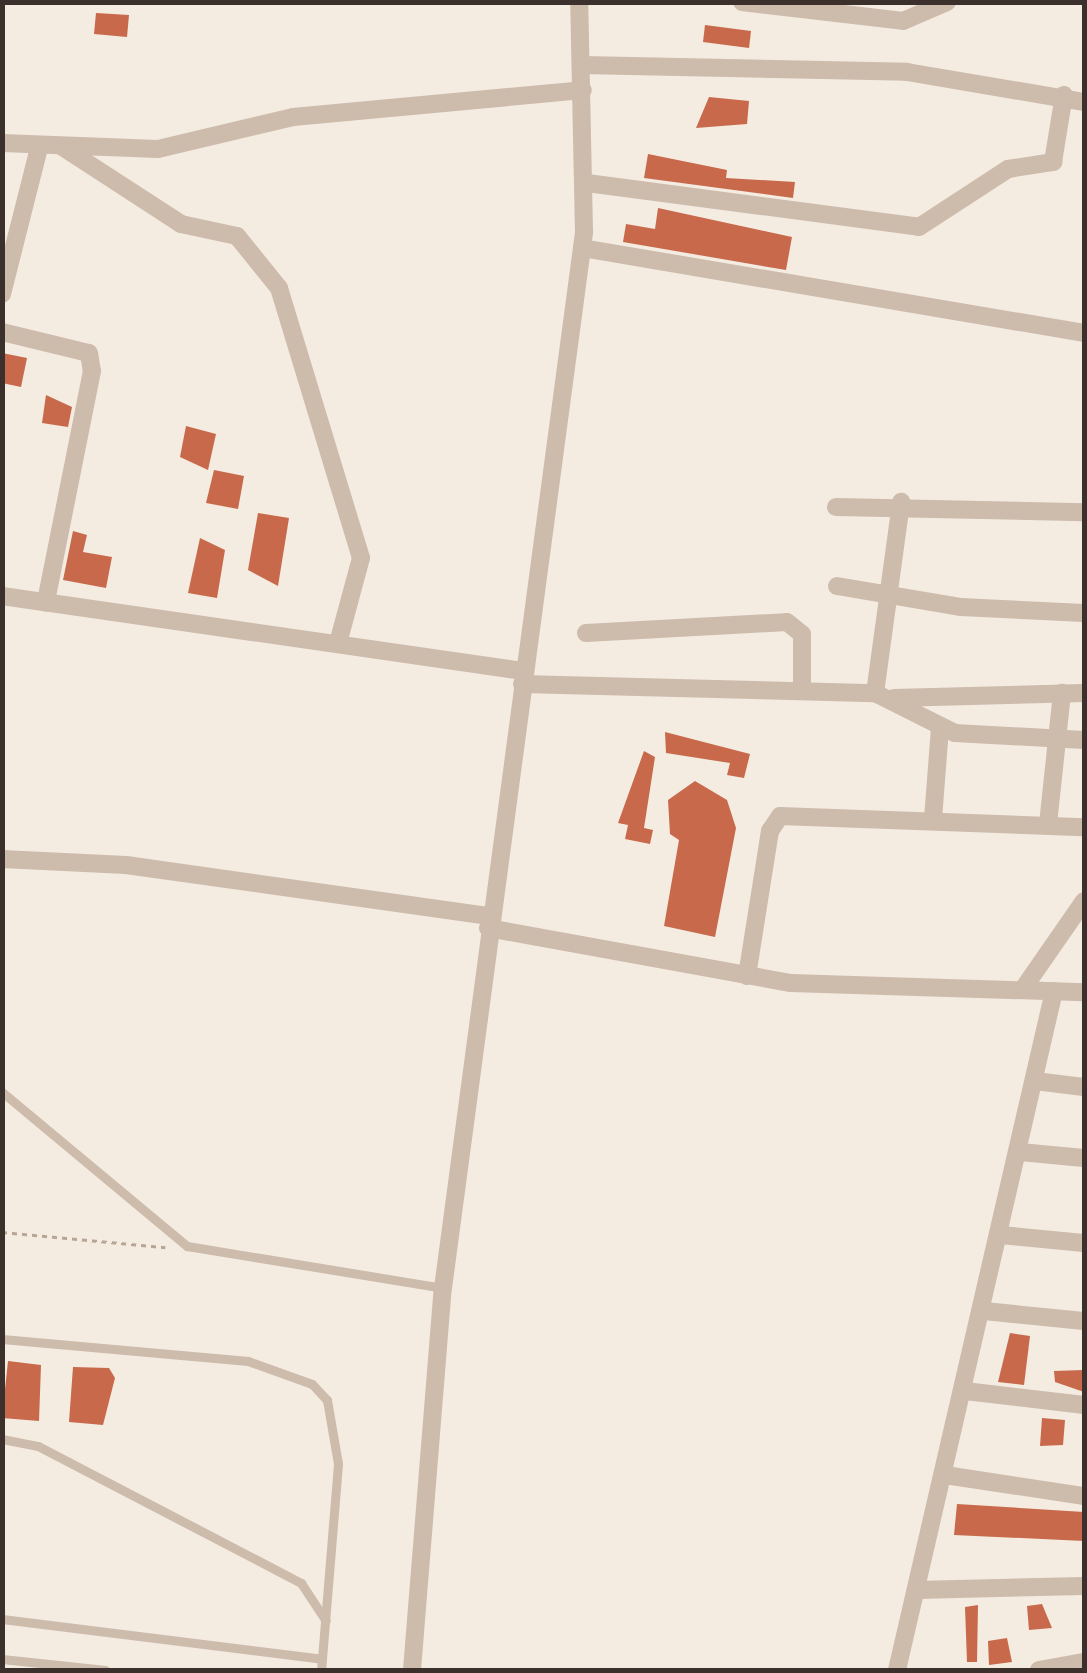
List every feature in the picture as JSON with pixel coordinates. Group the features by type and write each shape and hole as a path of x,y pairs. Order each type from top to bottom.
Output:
{"street":[{"path":"412,1670 443,1288 488,922 582,248 587,183 580,2"},
{"path":"742,2 903,21 947,2"},
{"path":"582,65 907,72 1064,95 1084,102"},
{"path":"2,143 39,148 158,149 294,117 583,90"},
{"path":"587,183 919,227 1008,169 1054,162 1064,95"},
{"path":"62,146 181,224 237,236 279,288 361,558 338,643"},
{"path":"2,294 39,148"},
{"path":"582,248 1084,334"},
{"path":"2,332 89,353 92,371 46,602"},
{"path":"884,695 889,589 901,502"},
{"path":"836,507 901,502 1084,512"},
{"path":"837,586 889,589 961,607 1084,613"},
{"path":"2,596 338,643 522,677 884,695 1084,693"},
{"path":"586,632 787,622 802,634 802,691"},
{"path":"1048,824 1062,693"},
{"path":"884,695 940,726 1084,740"},
{"path":"933,819 940,726"},
{"path":"747,976 773,822 933,819 1084,828"},
{"path":"2,859 126,865 488,922 747,976 1084,992"},
{"path":"1023,988 1084,901"},
{"path":"898,1670 984,1311 1054,991"},
{"path":"1034,1081 1084,1087"},
{"path":"1020,1152 1084,1158"},
{"path":"1001,1235 1084,1243"},
{"path":"984,1311 1084,1322"},
{"path":"965,1392 1084,1405"},
{"path":"945,1475 1084,1496"},
{"path":"917,1590 1084,1586"},
{"path":"1040,1670 1078,1665"}],"lane":[{"path":"2,1092 187,1246 443,1288"},
{"path":"2,1339 248,1361 312,1384 327,1400 338,1464 321,1670"},
{"path":"2,1440 55,1454 301,1583 326,1621"},
{"path":"2,1619 322,1659"},
{"path":"2,1659 105,1670"}],"path":[{"path":"2,1232 187,1246"}],"building":[{"path":"96,13 129,15 127,37 94,34"},
{"path":"705,25 751,31 749,48 703,42"},
{"path":"709,97 749,101 747,124 696,128"},
{"path":"648,154 727,170 726,178 795,182 793,198 644,178"},
{"path":"658,208 792,237 786,270 623,242 626,224 655,229"},
{"path":"2,353 27,358 21,387 2,383"},
{"path":"46,395 72,407 68,427 42,423"},
{"path":"186,426 216,434 208,470 180,457"},
{"path":"214,470 244,476 238,509 206,503"},
{"path":"258,513 289,518 278,586 248,570"},
{"path":"73,531 87,535 83,552 112,557 106,588 63,580"},
{"path":"200,538 225,550 217,598 188,593"},
{"path":"665,732 750,754 744,778 727,775 730,763 666,753"},
{"path":"644,751 655,757 644,828 653,830 650,844 625,839 628,825 618,823"},
{"path":"695,781 727,800 736,828 715,937 664,926 679,840 670,834 668,800"},
{"path":"1010,1333 1030,1336 1024,1385 998,1382"},
{"path":"8,1361 41,1365 39,1421 2,1418"},
{"path":"73,1367 109,1368 115,1378 103,1425 69,1422"},
{"path":"1083,1370 1084,1392 1055,1382 1054,1371"},
{"path":"1042,1418 1065,1420 1063,1445 1040,1446"},
{"path":"957,1504 1084,1512 1084,1541 954,1535"},
{"path":"1042,1604 1052,1628 1029,1630 1027,1606"},
{"path":"978,1605 977,1662 967,1662 965,1607"},
{"path":"1007,1638 1012,1662 989,1665 988,1641"}]}
